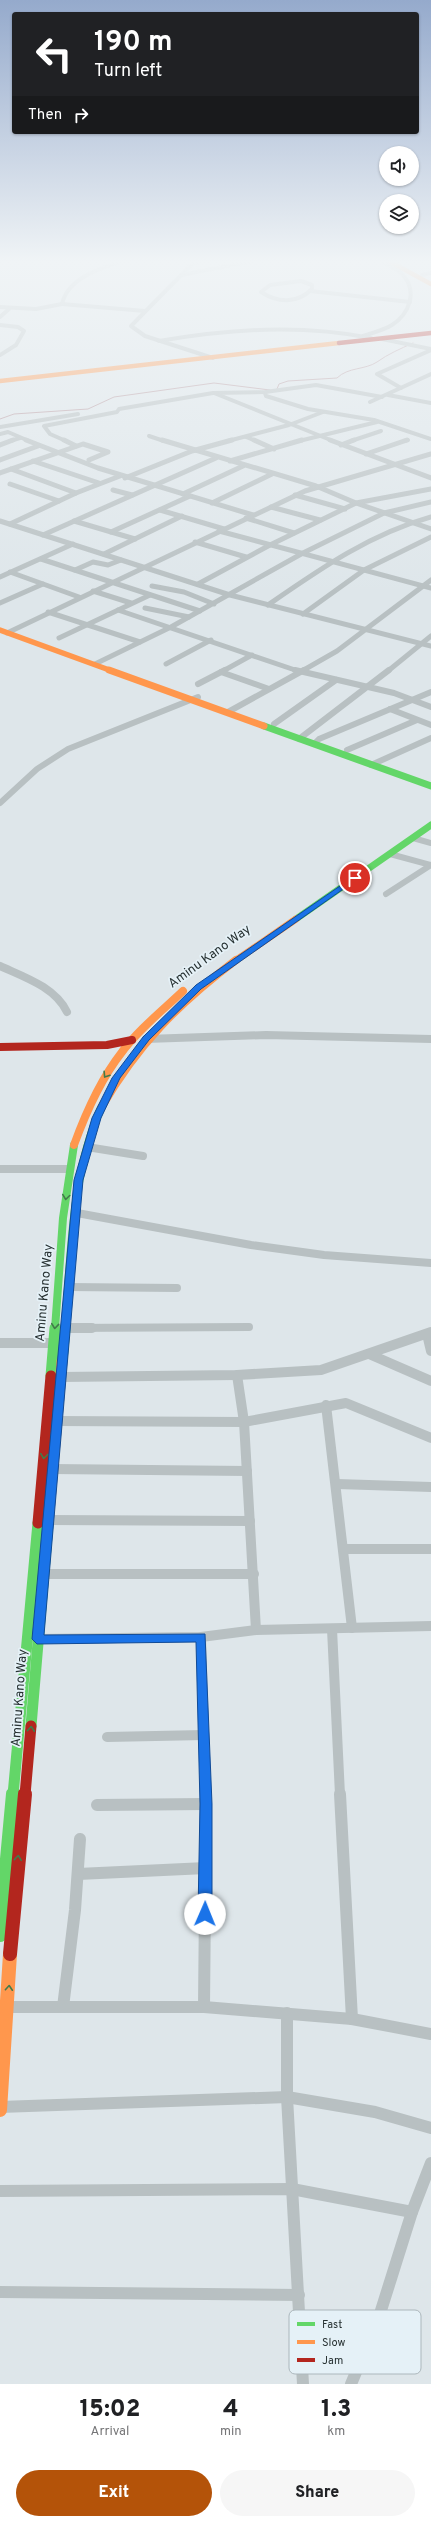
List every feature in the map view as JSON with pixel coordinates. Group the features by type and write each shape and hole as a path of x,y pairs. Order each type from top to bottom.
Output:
{"main road":[{"path":"0,380 77,371"},
{"path":"0,625 6,631 279,727 375,763 431,781"},
{"path":"316,742 348,750 431,786"},
{"name":"Aminu Kano Way","path":"0,2110 4,2007 27,1775 37,1639 68,1287 77,1213 79,1180 96,1118 116,1078 146,1039 199,987 272,931 431,818"},
{"name":"Aminu Kano Way","path":"0,1935 48,1418 53,1343 61,1268 63,1218 76,1140 86,1112 104,1078 132,1040 190,986 390,854 431,825"},
{"path":"0,1047 107,1045 132,1040"},
{"path":"0,1051 108,1050 122,1053"},
{"path":"76,1140 88,1144"}],"street":[{"path":"383,371 377,374 401,388"},
{"path":"370,402 431,374"},
{"path":"0,427 213,393 244,390 265,392 316,385 382,397"},
{"path":"265,392 264,394 271,397 308,409 380,422 431,439"},
{"path":"213,393 289,425 431,478"},
{"path":"388,395 431,403"},
{"path":"76,446 50,434 44,426 119,412 118,409"},
{"path":"10,524 99,483 122,477 192,451 289,425 323,412"},
{"path":"229,462 318,436 380,422"},
{"path":"0,427 55,454 122,477 253,515"},
{"path":"341,445 382,431"},
{"path":"0,434 8,432"},
{"path":"149,436 192,451 316,486 356,503 431,530"},
{"path":"246,436 274,449"},
{"path":"0,446 20,438"},
{"path":"366,454 408,440"},
{"path":"0,473 76,446 87,444 108,452 89,460"},
{"path":"0,460 38,446"},
{"path":"6,631 316,486 397,465 431,454"},
{"path":"43,535 216,458"},
{"path":"33,461 99,483"},
{"path":"182,494 244,466"},
{"path":"11,470 76,493"},
{"path":"425,475 431,473"},
{"path":"212,503 272,474"},
{"path":"10,484 59,501"},
{"path":"198,584 270,544 356,503 431,489"},
{"path":"113,490 132,495"},
{"path":"295,495 345,509"},
{"path":"111,532 190,496"},
{"path":"98,663 214,604 303,553 384,513 431,502"},
{"path":"271,507 320,520"},
{"path":"160,510 222,530 332,562 431,588"},
{"path":"104,554 182,516"},
{"path":"268,605 332,562 409,522 431,517"},
{"path":"246,518 294,533"},
{"path":"0,521 230,595 365,628 431,646"},
{"path":"74,521 135,539"},
{"path":"304,614 364,570 431,537"},
{"path":"195,542 246,558"},
{"path":"0,577 73,544"},
{"path":"41,559 200,611"},
{"path":"75,570 93,562 108,565 121,560"},
{"path":"10,572 79,597"},
{"path":"230,711 337,651 365,628 431,580"},
{"path":"0,603 43,584"},
{"path":"152,586 184,592 214,604"},
{"path":"93,591 131,603"},
{"path":"59,638 150,595"},
{"path":"145,608 189,617"},
{"path":"118,610 211,640 299,671 414,699 431,707"},
{"path":"48,612 140,642"},
{"path":"302,736 368,687 431,636"},
{"path":"166,664 211,640"},
{"path":"198,684 252,655"},
{"path":"221,672 269,689"},
{"path":"279,727 336,680"},
{"path":"316,742 431,692"},
{"path":"0,803 53,758 116,728 167,711 195,698"},
{"path":"390,709 431,725"},
{"path":"348,750 417,720"},
{"path":"375,763 431,738"},
{"path":"413,838 431,843"},
{"path":"390,854 431,865"},
{"path":"386,894 431,865"},
{"path":"0,966 35,982 56,998 67,1012"},
{"path":"146,1039 266,1035 431,1039"},
{"path":"88,1144 143,1156"},
{"path":"0,1169 70,1169"},
{"path":"77,1213 251,1245 324,1255 431,1263"},
{"path":"68,1287 177,1288"},
{"path":"65,1328 249,1327"},
{"path":"61,1377 237,1375 328,1369 429,1333 431,1351"},
{"path":"0,1343 64,1343"},
{"path":"369,1354 431,1381"},
{"path":"237,1375 244,1422 254,1574 256,1630"},
{"path":"56,1421 244,1422 326,1405 346,1403 431,1438"},
{"path":"326,1405 337,1484 352,1628"},
{"path":"52,1469 247,1471"},
{"path":"337,1484 431,1487"},
{"path":"48,1520 250,1522"},
{"path":"343,1549 431,1549"},
{"path":"43,1574 254,1574"},
{"path":"37,1639 201,1637 256,1630 431,1626"},
{"path":"332,1629 352,2019"},
{"path":"201,1637 206,1804 204,2007"},
{"path":"107,1737 204,1735"},
{"path":"97,1805 206,1804"},
{"path":"63,2007 78,1874 80,1840"},
{"path":"78,1874 206,1868"},
{"path":"4,2007 204,2007 352,2019 431,2034"},
{"path":"287,2013 287,2098 300,2310"},
{"path":"0,2107 287,2098 375,2112 431,2128"},
{"path":"381,2310 412,2212 431,2163"},
{"path":"0,2191 292,2188 412,2212"},
{"path":"0,2292 299,2295"},
{"path":"303,2374 303,2384"},
{"path":"351,2384 355,2374"}],"waterway":[{"path":"277,389 279,384 288,381 337,378 341,374 348,371"},
{"path":"0,419 14,414 88,409 114,397 214,383 270,390"}],"traffic: fast":[{"path":"264,726 431,786"},
{"path":"296,919 431,825"},
{"path":"62,1361 76,1212 84,1159 91,1133 101,1108"},
{"path":"51,1376 63,1218 74,1145"},
{"path":"0,1935 38,1523"},
{"path":"31,1726 48,1524"}],"traffic: slow":[{"path":"0,381 87,371"},
{"path":"0,630 264,726"},
{"path":"101,1108 118,1078 138,1050 161,1024 185,1001 212,979 239,958 296,919"},
{"path":"74,1145 91,1103 105,1076 132,1040 183,991"},
{"path":"48,1524 62,1361"},
{"path":"0,2110 10,1954"}],"traffic: jam":[{"path":"0,1047 107,1045 132,1040"},
{"path":"38,1523 51,1376"},
{"path":"10,1954 31,1726"}],"route":[{"path":"205,1914 206,1804 201,1637 37,1639 72,1242 77,1213 79,1180 96,1118 120,1071 139,1046 189,995 199,987 355,878"}]}
